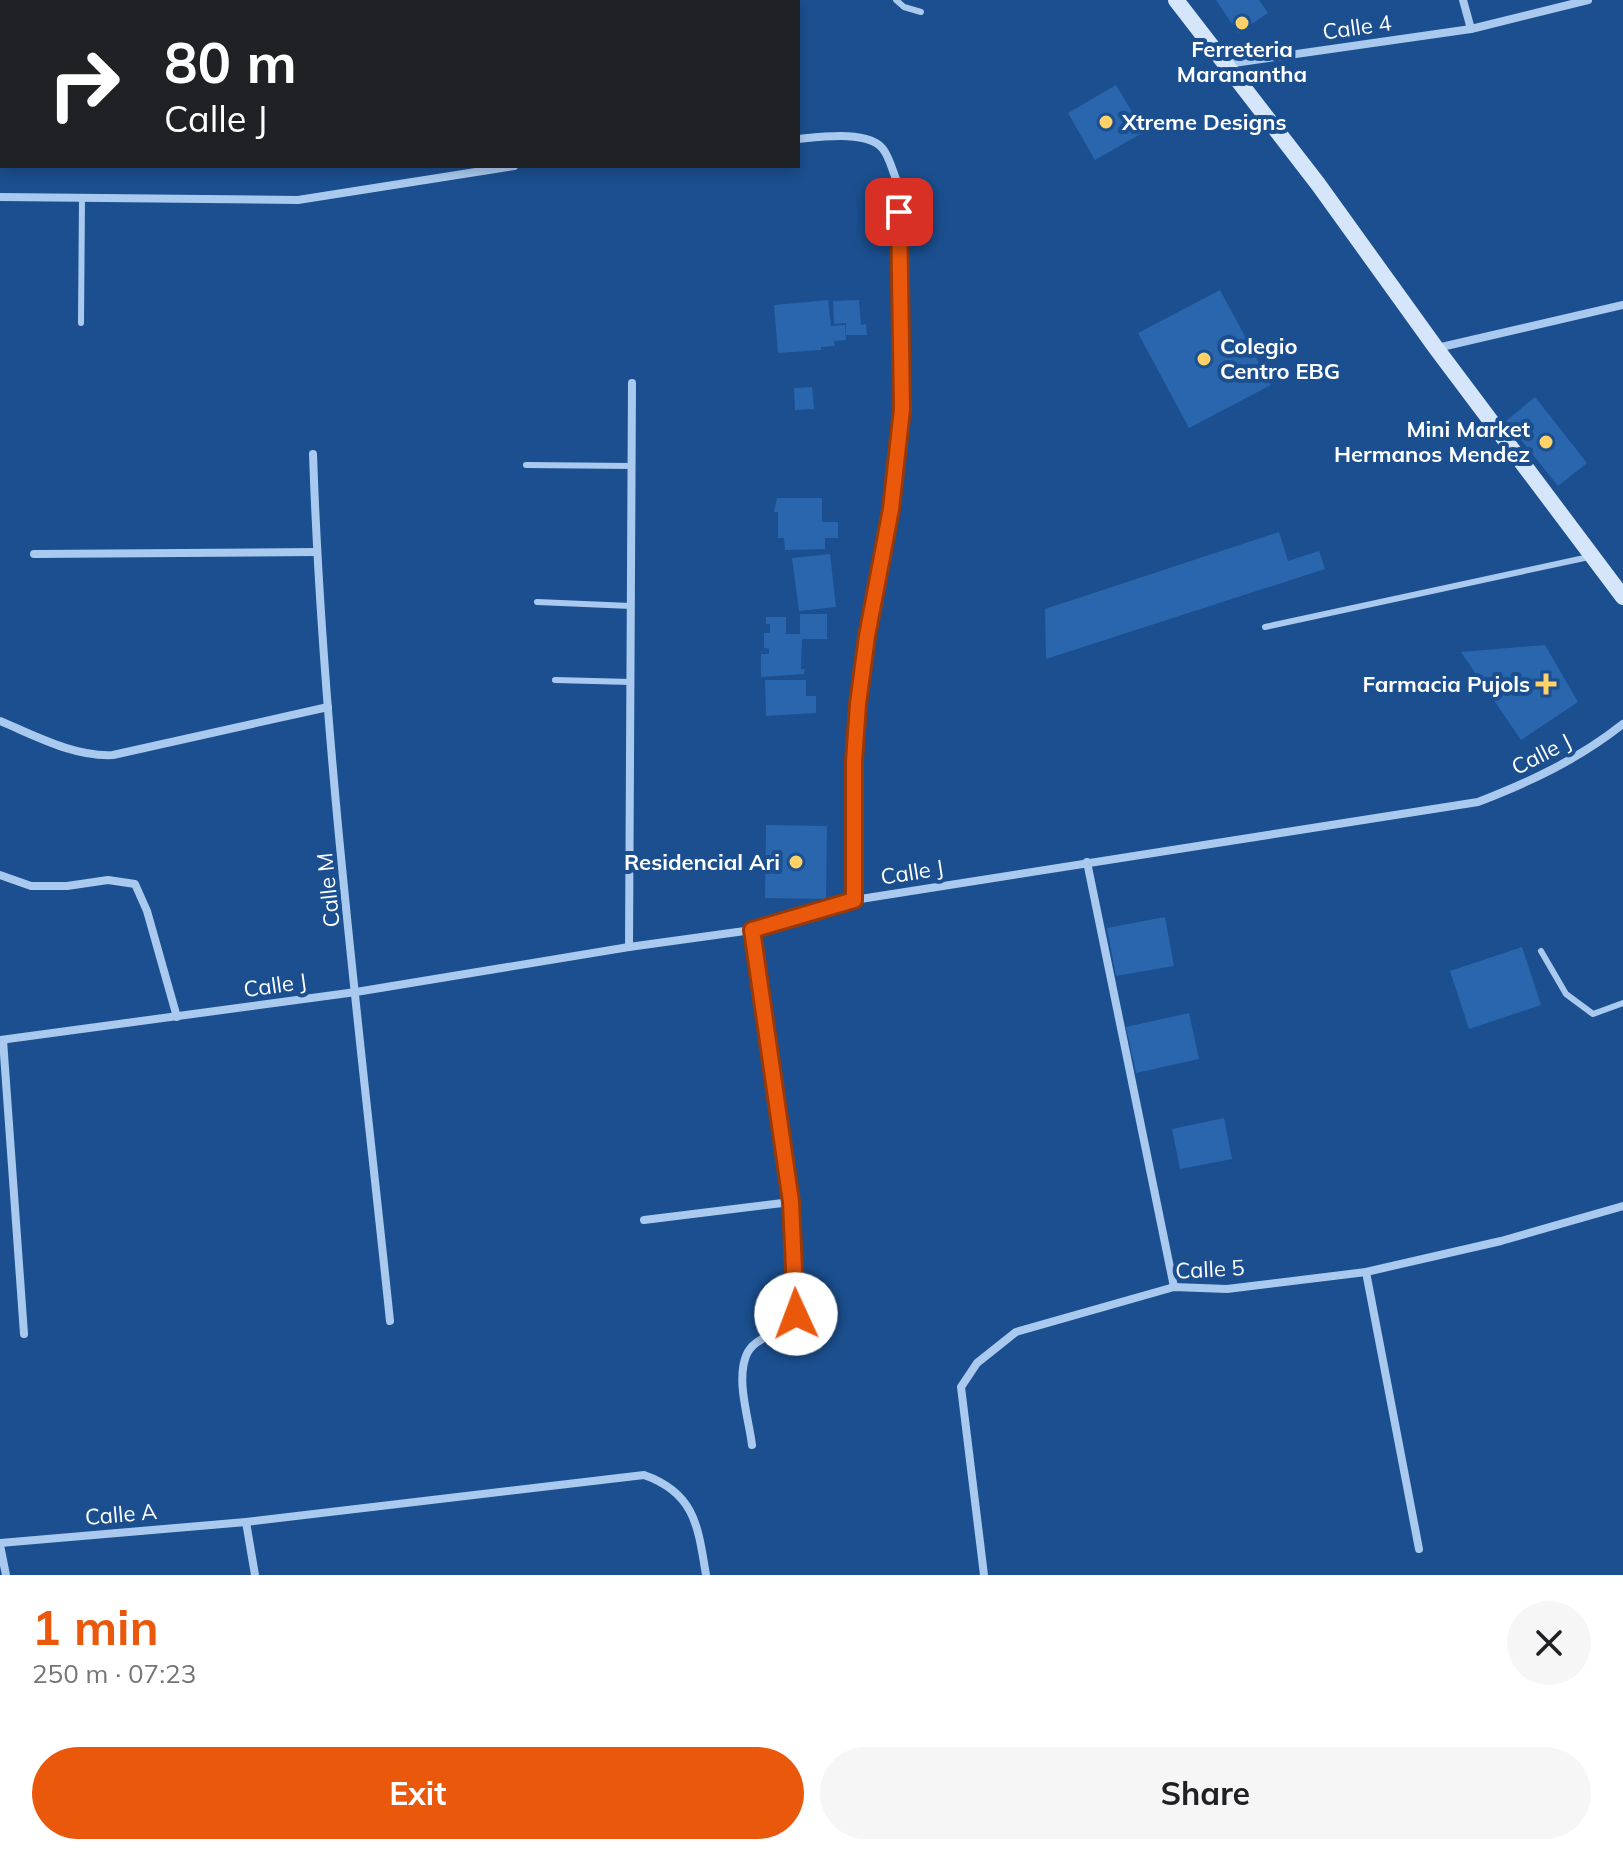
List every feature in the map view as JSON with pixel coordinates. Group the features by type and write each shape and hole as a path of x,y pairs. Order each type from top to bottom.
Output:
{"main road":[{"path":"1176,0 1318,184 1436,348 1623,597"}],"street":[{"path":"1463,0 1471,29"},
{"name":"Calle 4","path":"1224,64 1471,29 1588,0"},
{"path":"800,139 837,136 865,138 877,143 885,151 898,184 902,409 891,509 867,636 858,704 854,761 854,900"},
{"path":"0,197 298,200 501,168"},
{"path":"1436,348 1623,305"},
{"path":"629,947 632,383"},
{"name":"Calle M","path":"313,454 316,552 328,707 390,1321"},
{"path":"34,554 316,552"},
{"path":"0,721 93,756 113,755 328,707"},
{"name":"Calle J","path":"2,1040 356,992 752,930 854,900 1478,802 1517,787 1591,749 1623,724"},
{"path":"1087,862 1174,1287"},
{"path":"0,875 31,886 67,886 108,880 135,884 147,911 177,1017"},
{"path":"752,930 791,1202 796,1314 794,1321 786,1327 754,1343 745,1360 742,1375 752,1445"},
{"path":"2,1040 24,1334"},
{"path":"644,1220 791,1202"},
{"name":"Calle 5","path":"984,1575 961,1387 977,1363 1016,1332 1174,1287 1227,1289 1366,1272 1501,1241 1623,1206"},
{"path":"1366,1272 1419,1549"},
{"name":"Calle A","path":"0,1544 246,1522 644,1475 665,1482 685,1499 700,1538 706,1575"},
{"path":"246,1522 255,1575"},
{"path":"0,1544 6,1575"}],"lane":[{"path":"896,0 904,7 921,12"},
{"path":"81,323 82,198"},
{"path":"526,465 632,466"},
{"path":"1265,627 1593,557"},
{"path":"537,602 631,606"},
{"path":"555,680 631,682"},
{"path":"1541,951 1566,994 1593,1014 1623,1003"}],"building":[{"name":"Ferreteria Maranantha","path":"1216,0 1259,0 1268,13 1238,33"},
{"name":"Xtreme Designs","path":"1116,85 1144,132 1095,160 1068,113"},
{"name":"Colegio Centro EBG","path":"1220,290 1271,385 1189,428 1138,333"},
{"path":"828,300 831,326 845,325 846,340 834,341 835,346 821,347 821,350 778,353 774,305"},
{"path":"859,300 861,325 866,324 867,335 846,335 846,323 834,324 833,301"},
{"path":"812,387 814,409 795,410 794,388"},
{"name":"Mini Market Hermanos Mendez","path":"1535,397 1587,463 1558,486 1506,421"},
{"path":"777,498 822,498 822,522 838,522 838,538 825,538 825,549 785,550 784,538 778,538 778,512 774,512"},
{"path":"1279,532 1288,561 1319,551 1325,569 1046,659 1045,609"},
{"path":"830,554 836,607 799,611 792,558"},
{"path":"800,614 827,614 827,639 802,639 801,669 805,669 804,674 761,677 761,654 769,654 769,649 764,648 764,633 770,633 766,617 786,617 786,634 800,634"},
{"path":"1545,645 1578,702 1521,740 1461,652"},
{"path":"765,680 806,680 806,696 816,696 816,713 766,716"},
{"name":"Residencial Ari","path":"766,825 827,826 826,899 765,898"},
{"path":"1165,917 1174,966 1116,976 1107,928"},
{"path":"1522,947 1541,1005 1469,1029 1450,971"},
{"path":"1189,1013 1199,1059 1136,1073 1126,1027"},
{"path":"1224,1118 1232,1159 1180,1169 1172,1129"}],"place":[{"name":"Ferreteria Maranantha","path":"1242,23"},
{"name":"Xtreme Designs","path":"1106,122"},
{"name":"Colegio Centro EBG","path":"1204,359"},
{"name":"Mini Market Hermanos Mendez","path":"1546,442"},
{"name":"Farmacia Pujols","path":"1546,684"},
{"name":"Residencial Ari","path":"796,862"}],"route":[{"path":"796,1314 791,1202 752,930 854,900 854,761 858,704 867,636 891,509 902,409 899,212"}]}
